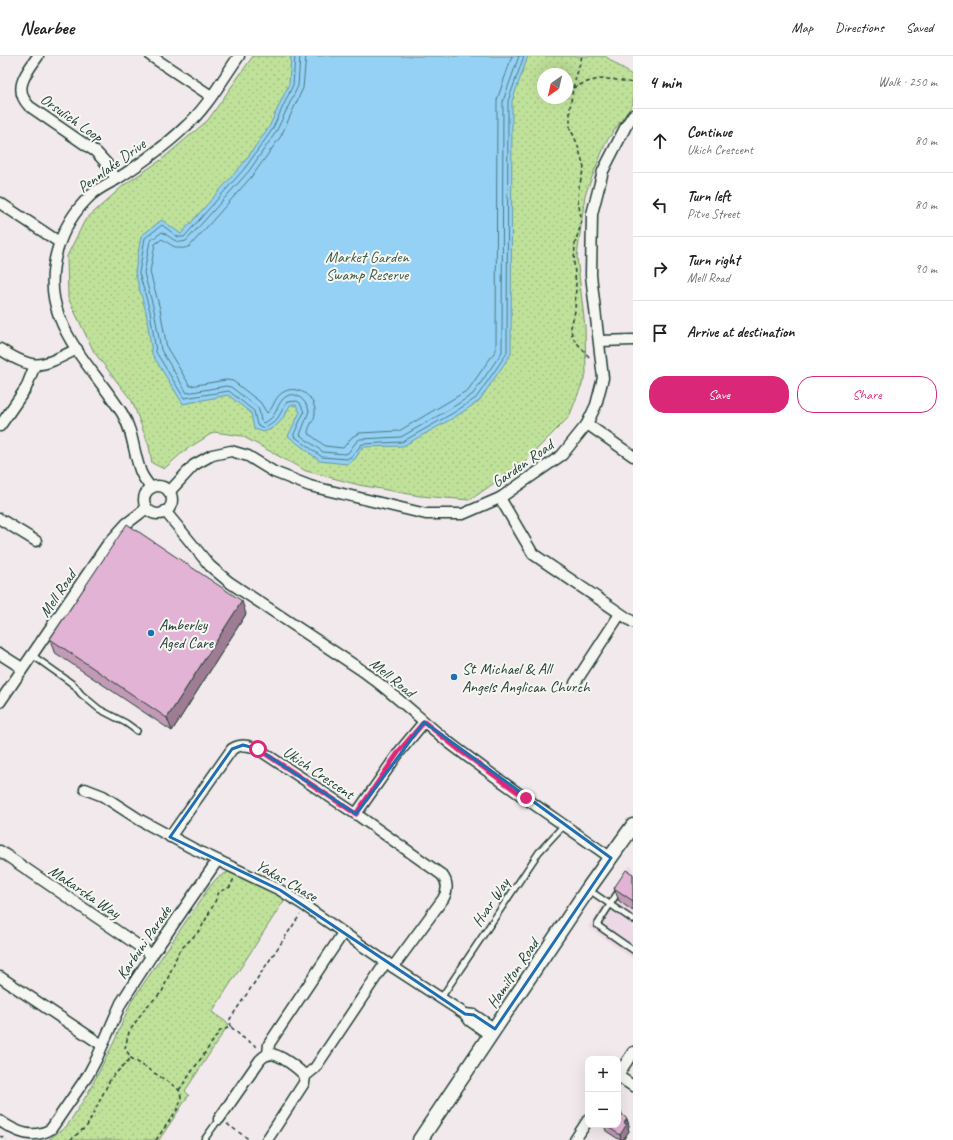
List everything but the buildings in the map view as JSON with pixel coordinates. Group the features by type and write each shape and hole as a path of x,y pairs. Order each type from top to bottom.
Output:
{"main road":[{"name":"Hamilton Road","path":"420,1140 588,890 633,826"}],"street":[{"name":"Orsulich Loop","path":"38,56 23,78 21,94 25,101 29,106 96,152 105,160 116,179"},
{"path":"151,56 211,96"},
{"name":"Pennlake Drive","path":"151,488 140,471 133,438 122,413 96,378 66,332 60,317 54,293 53,267 59,242 72,218 84,202 101,187 116,179 171,140 185,128 198,115 239,56"},
{"name":"Garden Road","path":"169,492 194,465 212,455 231,451 248,456 274,472 310,486 426,514 463,514 500,498 562,455 587,424 596,405 603,378 600,341 591,275 592,214 603,171 633,115"},
{"path":"0,203 59,242"},
{"path":"600,341 633,340"},
{"path":"0,348 25,363 35,365 43,365 51,362 77,349"},
{"path":"0,426 26,388 35,365"},
{"path":"587,424 633,456"},
{"path":"155,486 163,487 169,492 172,500 171,505 165,512 157,513 150,511 147,508 145,504 145,495 151,488 155,486"},
{"path":"500,498 533,554 633,622"},
{"name":"Mell Road","path":"0,702 107,546 126,524 147,508"},
{"name":"Mell Road","path":"165,512 210,566 229,582 377,680 424,722 463,753 611,858"},
{"path":"0,519 36,541"},
{"path":"575,683 620,614"},
{"path":"0,654 22,668"},
{"path":"356,814 400,750 424,722"},
{"name":"Ukich Crescent","path":"170,837 228,753 243,745 251,746 258,749 356,814 442,875 445,879 447,890 443,900 390,965 315,1068 304,1076"},
{"name":"Yakas Chase","path":"85,789 104,796 140,820 170,837 217,861 280,890 465,1014 474,1015 493,1032"},
{"name":"Makarska Way","path":"0,851 152,955"},
{"name":"Karbuni Parade","path":"0,1121 17,1133 25,1136 38,1136 45,1134 58,1120 88,1075 121,1003 152,955 217,861"},
{"path":"267,1055 269,1044 343,933"},
{"path":"0,978 102,1045"},
{"path":"621,1070 633,1052"},
{"path":"218,1119 260,1060 267,1055 276,1056 300,1071 304,1076 304,1083 267,1140"},
{"path":"621,1077 633,1086"},
{"path":"575,1140 585,1125"}],"lane":[{"path":"32,655 63,676 99,709 126,723 136,731"},
{"name":"Hvar Way","path":"441,998 539,852 564,825"},
{"path":"623,885 596,925 633,950"},
{"path":"588,890 633,920"},
{"path":"204,1140 218,1119"}],"path":[{"path":"573,88 582,56"},
{"path":"573,88 585,82 606,78 633,84"},
{"path":"571,104 570,128 577,143 584,167 578,187 578,201 582,220 575,243 575,311 571,327 572,337 592,361"},
{"path":"156,1140 179,1107 181,1096 179,1090 170,1082 131,1058 125,1048 129,1032 145,1008 162,992 179,950 200,930 219,892 230,887 239,870"},
{"path":"267,1055 263,1050 242,1037 231,1027 230,1019 306,907"},
{"path":"179,1090 220,1031 231,1027"},
{"path":"70,1140 87,1126 110,1078 131,1058"},
{"path":"218,1119 250,1140"},
{"path":"0,1137 5,1140"}],"highlighted area":[{"path":"424,722 611,858 495,1029 474,1015 465,1014 280,890 170,837 232,749 243,745 258,749 356,814"}],"shaded area":[{"path":"630,865 633,868 633,959 588,927"}],"green space":[{"name":"Market Garden Swamp Reserve","path":"253,56 605,56 633,76 633,104 606,142 585,195 577,257 585,327 586,374 569,417 524,462 470,500 420,496 359,485 306,471 242,436 214,432 184,451 164,469 152,463 149,446 132,401 94,352 68,298 67,256 85,220 124,185 161,160 208,120"},
{"path":"228,872 257,884 285,899 212,1012 229,1024 185,1091 189,1095 159,1140 48,1140 67,1126 88,1093 114,1042 131,1002 208,889 217,878"}],"water":[{"name":"Market Garden Swamp Reserve","path":"291,56 528,56 512,101 511,354 479,401 455,417 403,446 362,447 355,459 347,464 320,461 288,436 300,412 296,405 290,405 280,422 264,432 254,429 251,413 228,395 183,404 152,354 146,312 135,273 141,236 162,220 181,234 242,165 269,127 289,84"}],"place":[{"name":"Amberley Aged Care","path":"151,633"},
{"name":"St Michael & All Angels Anglican Church","path":"454,677"}],"route":[{"path":"258,749 356,814 400,750 424,722 463,753 526,798"}]}
